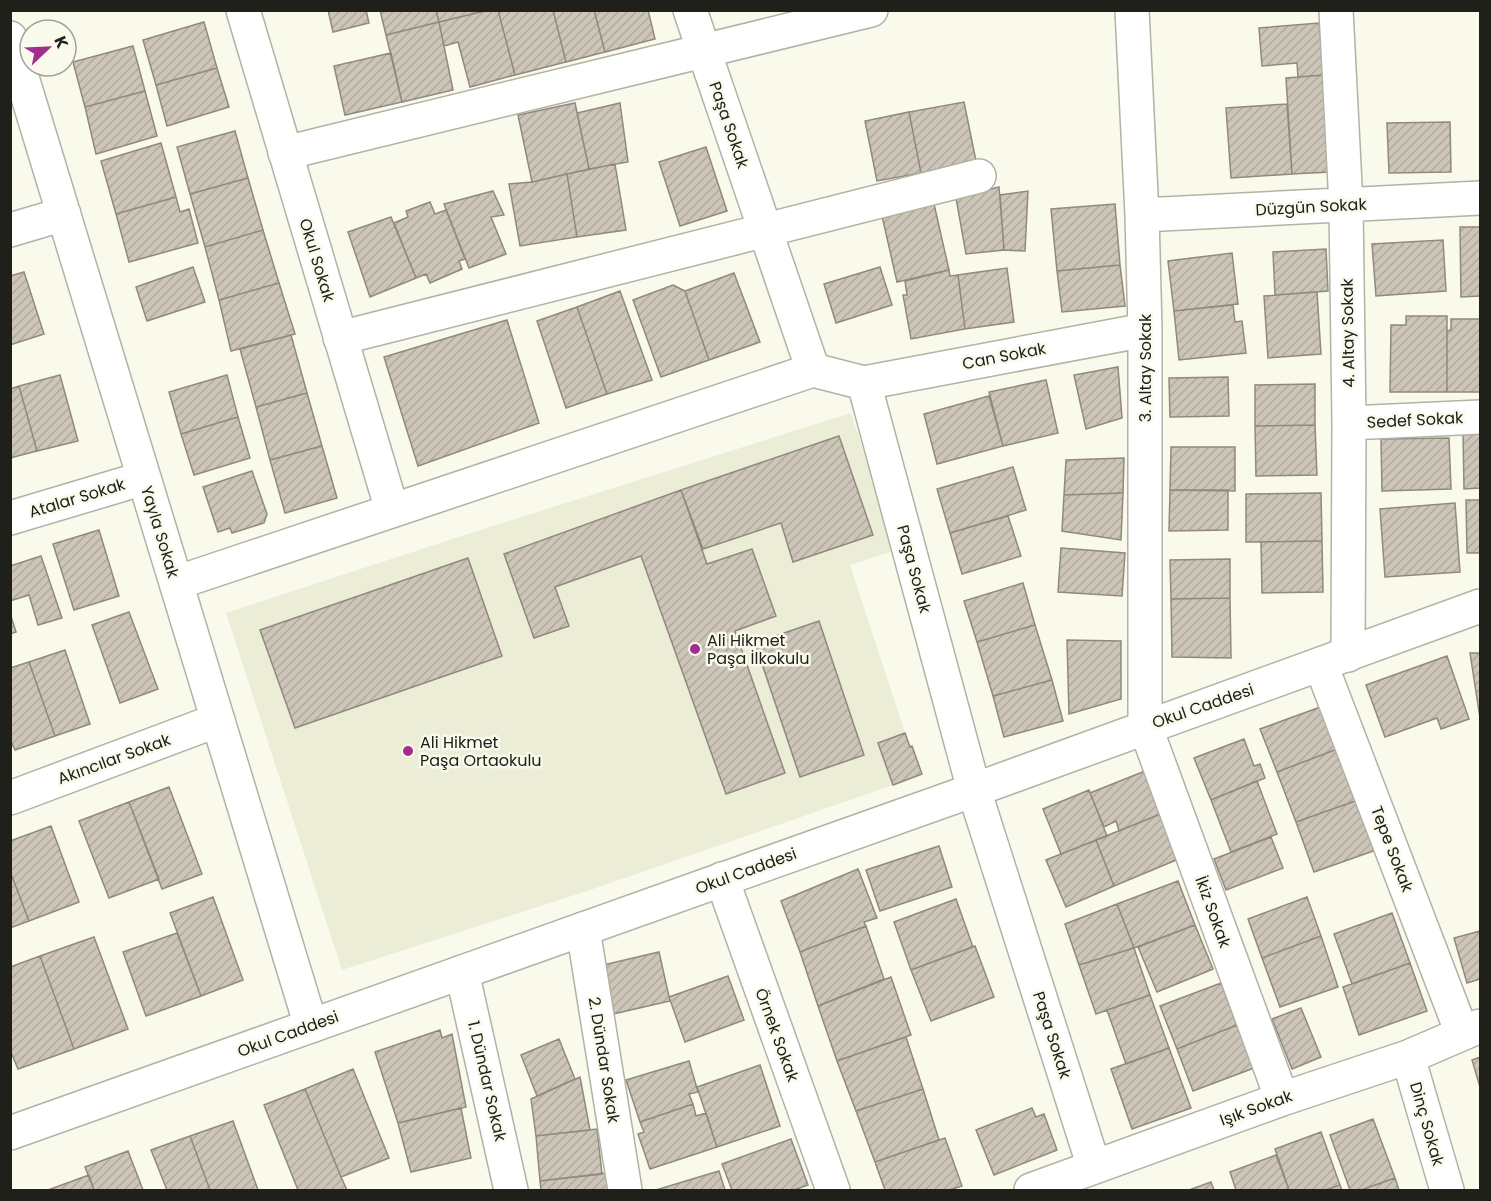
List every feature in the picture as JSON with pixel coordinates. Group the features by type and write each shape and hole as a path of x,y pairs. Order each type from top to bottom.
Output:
{"street":[{"name":"Okul Sokak","path":"243,10 392,510"},
{"name":"Paşa Sokak","path":"690,10 813,370"},
{"path":"285,153 871,10"},
{"name":"3. Altay Sokak","path":"1132,10 1145,330 1145,726"},
{"name":"4. Altay Sokak","path":"1335,660 1349,423 1346,205 1336,10"},
{"name":"Yayla Sokak","path":"10,38 310,1026"},
{"path":"340,338 979,176"},
{"name":"Düzgün Sokak","path":"1142,215 1480,198"},
{"path":"10,230 64,214"},
{"name":"Can Sokak","path":"864,383 1145,330"},
{"path":"176,583 813,370 864,383"},
{"name":"Paşa Sokak","path":"864,383 974,790 1094,1167"},
{"name":"Sedef Sokak","path":"1349,423 1480,417"},
{"name":"Atalar Sokak","path":"10,518 144,478"},
{"name":"Okul Caddesi","path":"10,1133 974,790 1480,606"},
{"name":"Tepe Sokak","path":"1335,660 1472,1030"},
{"name":"Akıncılar Sokak","path":"10,798 218,720"},
{"name":"İkiz Sokak","path":"1145,726 1282,1099"},
{"name":"Örnek Sokak","path":"722,879 833,1191"},
{"name":"2. Dündar Sokak","path":"583,929 625,1191"},
{"name":"1. Dündar Sokak","path":"462,972 512,1191"},
{"name":"Işık Sokak","path":"1031,1191 1282,1099 1408,1057 1472,1030"},
{"name":"Dinç Sokak","path":"1408,1057 1447,1191"}],"shaded area":[{"path":"851,413 896,550 850,565 905,733 893,785 590,890 342,970 226,613"}],"building":[{"path":"328,10 366,10 369,23 333,32"},
{"path":"380,10 436,10 439,22 386,35"},
{"path":"436,10 489,10 439,22"},
{"path":"498,10 515,75 470,87 458,42 444,46 439,22"},
{"path":"498,10 553,10 566,62 515,75"},
{"path":"553,10 594,10 605,52 566,62"},
{"path":"594,10 648,10 655,39 605,52"},
{"path":"204,22 217,68 156,85 143,40"},
{"path":"439,22 453,90 402,102 386,35"},
{"path":"1319,23 1324,75 1298,77 1297,63 1262,66 1259,28"},
{"path":"133,46 145,91 85,107 77,78 78,61"},
{"path":"391,53 402,102 345,115 334,66"},
{"path":"217,68 229,107 167,126 156,85"},
{"path":"1324,75 1330,172 1292,174 1286,78"},
{"path":"145,91 157,136 96,154 85,107"},
{"path":"964,102 976,161 921,173 909,112"},
{"path":"575,103 589,169 532,182 518,115"},
{"path":"620,103 628,162 589,169 577,113"},
{"path":"1287,104 1292,174 1231,178 1226,108"},
{"path":"909,112 921,173 877,181 865,121"},
{"path":"1450,122 1451,172 1389,173 1387,123"},
{"path":"235,131 248,178 190,194 177,147"},
{"path":"161,143 176,197 116,214 101,161"},
{"path":"706,147 727,211 680,226 659,162"},
{"path":"615,164 626,230 577,237 567,174"},
{"path":"567,174 577,237 520,246 509,184 532,182"},
{"path":"248,178 263,230 205,247 190,194"},
{"path":"999,187 1004,250 966,254 956,198"},
{"path":"493,191 504,215 491,217 506,254 469,268 444,204"},
{"path":"1028,191 1025,251 1004,250 1000,195"},
{"path":"176,197 180,212 189,209 198,243 129,262 116,214"},
{"path":"430,202 435,214 446,210 465,259 459,261 462,269 430,283 426,274 416,278 394,223 408,217 406,211"},
{"path":"934,204 949,270 897,282 882,216"},
{"path":"1115,204 1120,265 1057,271 1051,209"},
{"path":"391,217 416,278 370,297 348,232"},
{"path":"1460,227 1480,227 1480,296 1461,297"},
{"path":"263,230 279,283 219,300 205,247"},
{"path":"1443,240 1446,291 1376,296 1372,244"},
{"path":"1326,249 1328,291 1275,295 1273,252"},
{"path":"1232,253 1238,304 1174,311 1168,261"},
{"path":"1120,265 1125,306 1062,312 1057,271"},
{"path":"193,267 205,302 147,321 136,287"},
{"path":"880,267 892,305 836,323 824,284"},
{"path":"1007,268 1014,322 965,329 958,275"},
{"path":"949,270 950,276 958,275 965,329 911,339 903,295 907,295 905,281"},
{"path":"24,272 44,334 10,345 10,276"},
{"path":"734,273 760,342 709,360 685,291"},
{"path":"279,283 295,334 231,351 219,300"},
{"path":"673,285 685,291 709,360 661,377 633,300"},
{"path":"620,291 652,380 607,394 577,307"},
{"path":"1317,292 1321,354 1268,358 1264,296"},
{"path":"1233,305 1235,322 1242,321 1246,353 1179,360 1174,311"},
{"path":"577,307 607,394 566,408 537,321"},
{"path":"1406,316 1447,316 1447,392 1390,392 1391,325 1406,325"},
{"path":"1451,319 1480,319 1480,392 1447,392 1447,331 1451,330"},
{"path":"507,320 539,423 418,466 384,357"},
{"path":"291,335 307,393 256,407 240,349"},
{"path":"1118,367 1122,418 1086,429 1074,375"},
{"path":"60,375 78,441 37,451 19,386"},
{"path":"227,375 238,417 181,434 169,392"},
{"path":"1228,377 1229,416 1170,417 1169,378"},
{"path":"1046,380 1058,433 1003,446 989,392"},
{"path":"1315,384 1315,425 1255,426 1255,385"},
{"path":"19,386 37,451 10,458 10,389"},
{"path":"307,393 322,446 270,460 256,407"},
{"path":"989,396 1003,446 937,464 924,414"},
{"path":"238,417 250,458 194,475 181,434"},
{"path":"1315,425 1317,475 1256,476 1255,426"},
{"path":"1480,431 1480,488 1464,489 1463,432"},
{"path":"839,436 873,535 793,562 781,523 703,549 681,490"},
{"path":"1449,438 1451,489 1382,491 1381,439"},
{"path":"322,446 337,498 285,513 270,460"},
{"path":"1171,447 1235,447 1235,491 1170,490"},
{"path":"1124,458 1123,493 1064,495 1066,460"},
{"path":"1013,467 1026,510 950,533 937,489"},
{"path":"252,471 267,514 264,523 232,533 230,528 218,532 203,487"},
{"path":"681,490 707,564 752,549 776,616 735,631 785,773 726,794 641,556 555,587 569,626 534,638 504,554"},
{"path":"1170,490 1228,490 1228,530 1169,531"},
{"path":"1123,493 1121,540 1062,531 1064,495"},
{"path":"1321,493 1322,541 1246,542 1246,494"},
{"path":"1466,500 1480,500 1480,553 1467,553"},
{"path":"1455,503 1460,572 1385,577 1380,509"},
{"path":"1008,516 1021,556 962,574 950,533"},
{"path":"99,530 119,596 74,610 53,544"},
{"path":"1322,541 1323,592 1262,593 1261,542"},
{"path":"1061,548 1125,553 1122,596 1058,592"},
{"path":"41,556 62,618 38,625 29,595 10,601 10,566"},
{"path":"468,558 502,656 295,728 260,630"},
{"path":"1230,559 1230,598 1171,599 1170,560"},
{"path":"1023,583 1035,625 977,642 964,601"},
{"path":"1230,598 1231,658 1172,657 1171,599"},
{"path":"129,612 158,689 120,703 92,625"},
{"path":"10,613 16,632 10,634"},
{"path":"819,621 864,755 800,777 755,643"},
{"path":"1035,625 1052,680 993,696 977,642"},
{"path":"1067,640 1121,641 1121,699 1069,714"},
{"path":"65,650 90,724 55,736 29,662"},
{"path":"1470,653 1480,653 1480,718"},
{"path":"1447,656 1469,719 1441,729 1437,718 1385,737 1366,685"},
{"path":"29,662 55,736 15,750 10,739 10,668"},
{"path":"1052,680 1063,721 1004,737 993,696"},
{"path":"1323,706 1340,748 1277,772 1260,729"},
{"path":"905,733 922,774 893,785 878,743"},
{"path":"1244,739 1254,766 1260,764 1265,778 1211,800 1194,758"},
{"path":"1340,748 1358,800 1296,822 1277,772"},
{"path":"1145,771 1163,813 1119,831 1116,821 1104,827 1090,793"},
{"path":"1257,781 1277,834 1231,852 1211,800"},
{"path":"169,787 202,874 162,889 129,802"},
{"path":"1089,790 1107,836 1061,854 1043,809"},
{"path":"1358,800 1376,850 1314,872 1296,822"},
{"path":"129,802 159,879 109,898 79,821"},
{"path":"1163,813 1181,858 1114,886 1096,840"},
{"path":"51,826 79,902 29,921 10,871 10,841"},
{"path":"1271,837 1283,868 1226,890 1214,859"},
{"path":"1096,840 1114,886 1066,907 1046,860"},
{"path":"939,846 952,887 880,911 866,870"},
{"path":"858,869 877,918 864,922 866,926 800,952 781,901"},
{"path":"10,871 29,921 10,928"},
{"path":"1178,881 1195,925 1134,948 1117,904"},
{"path":"213,897 243,980 201,996 170,913"},
{"path":"1307,897 1321,936 1262,958 1248,919"},
{"path":"956,899 973,947 911,970 894,922"},
{"path":"1117,904 1134,948 1079,965 1065,924"},
{"path":"1392,913 1410,963 1352,984 1334,934"},
{"path":"1195,925 1213,969 1157,992 1138,947"},
{"path":"866,926 884,979 818,1006 800,952"},
{"path":"1480,931 1480,979 1467,983 1454,938"},
{"path":"177,933 201,996 146,1016 123,952"},
{"path":"1321,936 1338,987 1280,1007 1262,958"},
{"path":"94,937 128,1029 74,1049 40,956"},
{"path":"975,946 994,997 931,1021 911,970"},
{"path":"1134,948 1150,995 1096,1014 1079,965"},
{"path":"659,952 670,1001 613,1014 603,965"},
{"path":"40,956 74,1049 18,1069 10,1050 10,967"},
{"path":"1410,963 1427,1011 1359,1035 1343,987"},
{"path":"728,976 744,1020 685,1042 669,997"},
{"path":"891,977 911,1035 837,1061 818,1006"},
{"path":"1221,983 1237,1025 1177,1049 1160,1006"},
{"path":"1150,995 1169,1048 1126,1064 1107,1010"},
{"path":"1301,1008 1321,1057 1292,1069 1272,1019"},
{"path":"1237,1025 1254,1068 1193,1091 1177,1049"},
{"path":"440,1030 442,1038 452,1034 466,1107 398,1123 375,1052"},
{"path":"906,1037 923,1089 856,1111 837,1061"},
{"path":"559,1039 575,1079 537,1096 521,1055"},
{"path":"1169,1048 1191,1108 1132,1129 1111,1069"},
{"path":"1480,1057 1480,1087 1472,1060"},
{"path":"689,1061 698,1092 689,1094 693,1104 640,1122 626,1080"},
{"path":"760,1065 780,1126 717,1147 697,1087"},
{"path":"353,1069 389,1158 341,1177 305,1089"},
{"path":"580,1077 590,1130 536,1136 531,1099"},
{"path":"305,1089 347,1190 298,1190 264,1105"},
{"path":"923,1089 939,1140 875,1162 856,1111"},
{"path":"693,1104 696,1116 706,1113 717,1147 650,1169 638,1134 644,1132 640,1122"},
{"path":"461,1108 471,1158 411,1172 398,1123"},
{"path":"1032,1108 1036,1117 1044,1114 1057,1150 994,1175 976,1130"},
{"path":"1373,1119 1395,1178 1361,1190 1350,1190 1330,1135"},
{"path":"233,1121 258,1190 210,1190 190,1136"},
{"path":"597,1129 602,1174 540,1181 536,1136"},
{"path":"1321,1132 1340,1185 1325,1190 1289,1190 1275,1149"},
{"path":"190,1136 210,1190 167,1190 151,1150"},
{"path":"945,1138 962,1186 949,1190 885,1190 875,1162"},
{"path":"791,1139 808,1185 794,1190 732,1190 722,1164"},
{"path":"128,1151 143,1190 94,1190 85,1167"},
{"path":"1276,1155 1289,1190 1236,1190 1230,1172"},
{"path":"719,1171 725,1190 656,1190"},
{"path":"606,1173 608,1190 541,1190 540,1181"},
{"path":"89,1175 94,1190 48,1190"},
{"path":"1395,1178 1399,1190 1361,1190"},
{"path":"1211,1182 1214,1190 1189,1190"},
{"path":"1340,1185 1342,1190 1325,1190"}],"place":[{"name":"Ali Hikmet Paşa İlkokulu","path":"695,649"},
{"name":"Ali Hikmet Paşa Ortaokulu","path":"408,751"}]}
